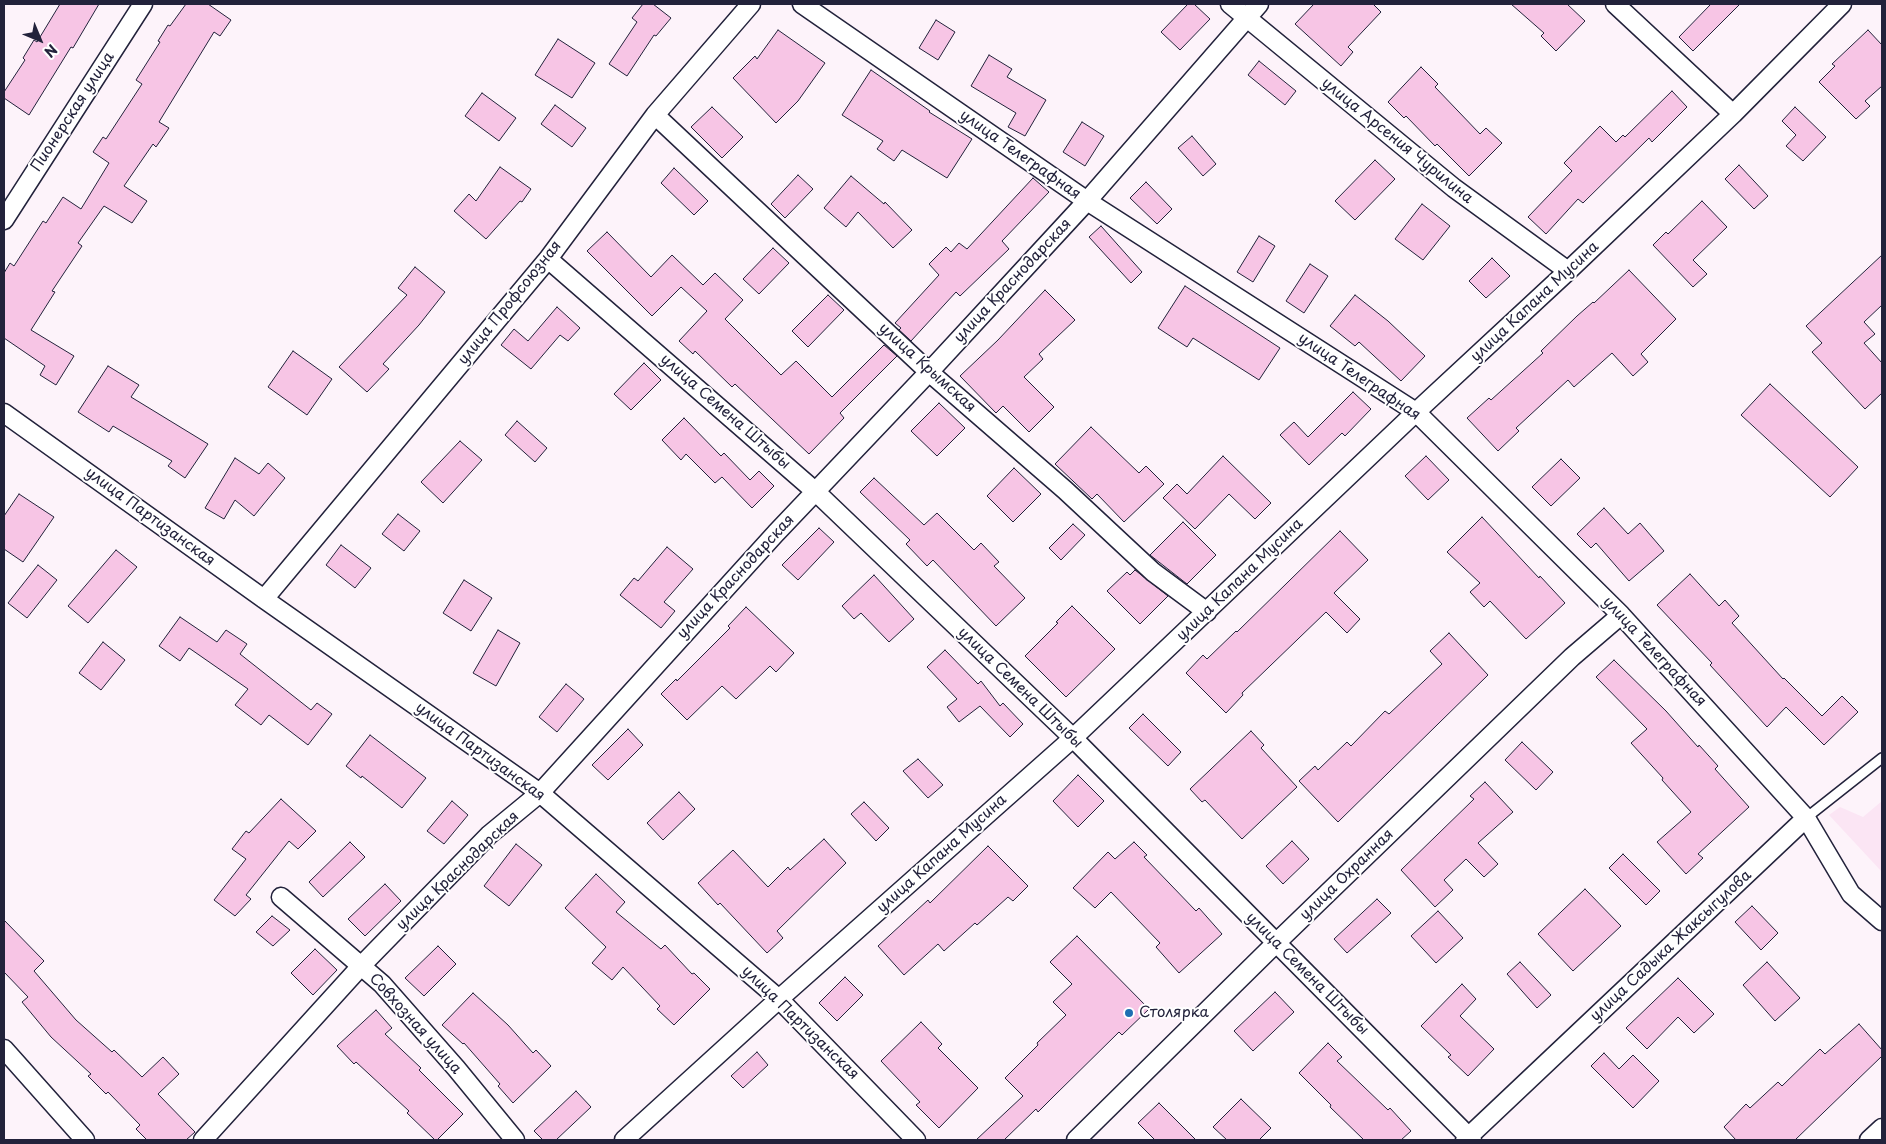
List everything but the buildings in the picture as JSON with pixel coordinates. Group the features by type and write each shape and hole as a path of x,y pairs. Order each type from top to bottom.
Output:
{"street":[{"name":"Пионерская улица","path":"4,220 143,4"},
{"name":"улица Профсоюзная","path":"264,599 548,259 655,115 751,4"},
{"name":"улица Телеграфная","path":"802,4 1087,201 1416,412 1621,615 1806,818 1851,894 1882,921"},
{"name":"улица Арсения Чурилина","path":"1230,4 1454,188 1568,271"},
{"name":"улица Краснодарская","path":"203,1140 361,966 490,835 540,793 696,620 930,372 1087,201 1259,4"},
{"path":"1615,4 1733,114"},
{"name":"улица Капана Мусина","path":"624,1140 779,999 1073,738 1733,114 1842,4"},
{"name":"улица Крымская","path":"655,115 930,372 1065,490 1153,572 1207,612"},
{"name":"улица Семена Штыбы","path":"548,259 816,492 1073,738 1469,1139"},
{"name":"улица Партизанская","path":"4,413 540,793 779,999 916,1140"},
{"name":"улица Охранная","path":"1076,1140 1276,943 1572,657 1621,615"},
{"name":"улица Садыка Жаксыгулова","path":"1469,1139 1806,818"},
{"name":"Совхозная улица","path":"282,897 388,991 456,1068 515,1140"},
{"path":"4,1049 85,1140"},
{"path":"1869,1140 1882,1128"}],"lane":[{"name":"улица Садыка Жаксыгулова","path":"1806,818 1882,758"}],"shaded area":[{"path":"1882,801 1882,872 1829,815 1840,807 1863,817"}],"place":[{"name":"Столярка","path":"1129,1013"}]}
